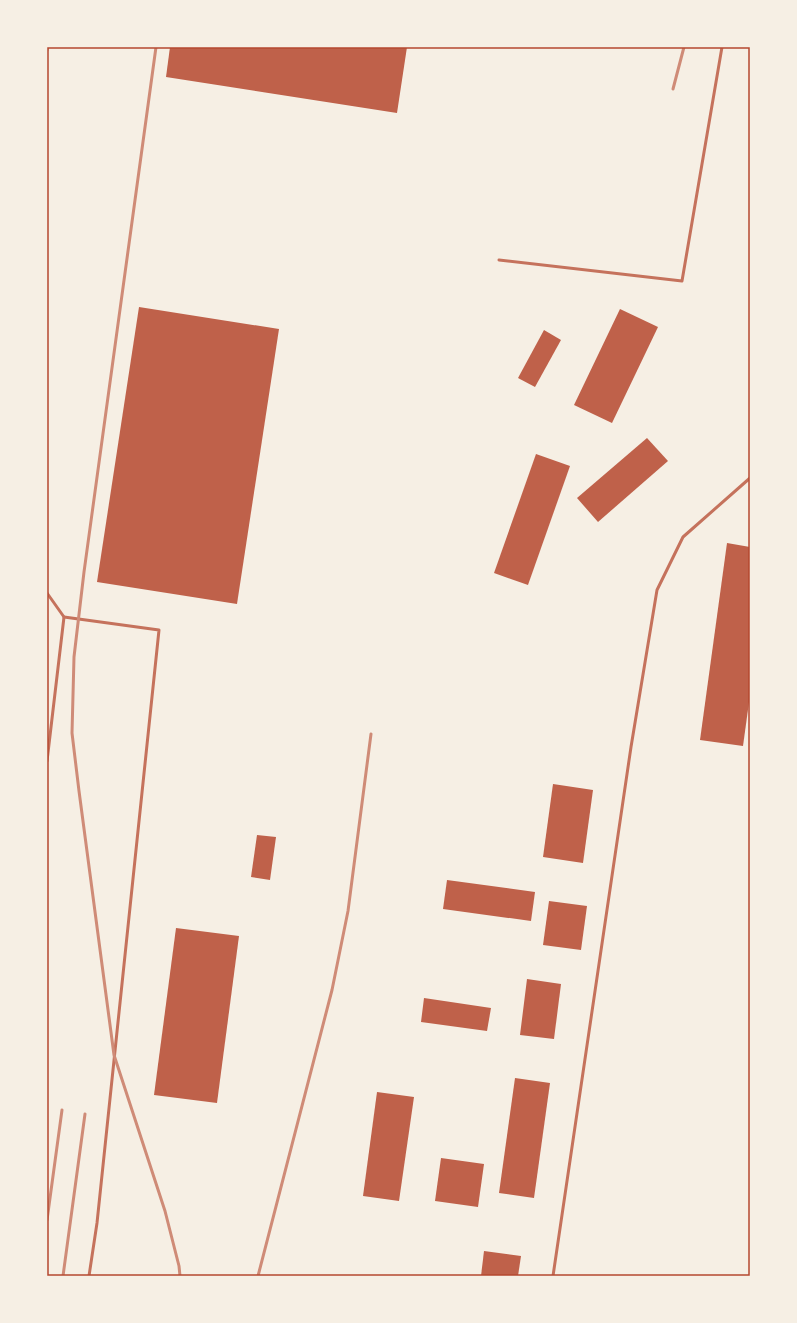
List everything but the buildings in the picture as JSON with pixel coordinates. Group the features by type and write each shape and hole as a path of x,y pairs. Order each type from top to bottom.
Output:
{"lane":[{"path":"499,260 682,281 722,47"},
{"path":"553,1276 628,771 657,590 683,537 750,478"},
{"path":"47,593 64,617 47,761"},
{"path":"64,617 159,630 97,1223 90,1276"}],"railway":[{"path":"156,47 84,572 74,657 72,733 114,1055 165,1211 179,1266 180,1276"},
{"path":"673,89 684,47"},
{"path":"258,1276 332,990 348,911 371,734"},
{"path":"47,1220 62,1110"},
{"path":"63,1276 85,1114"}]}
